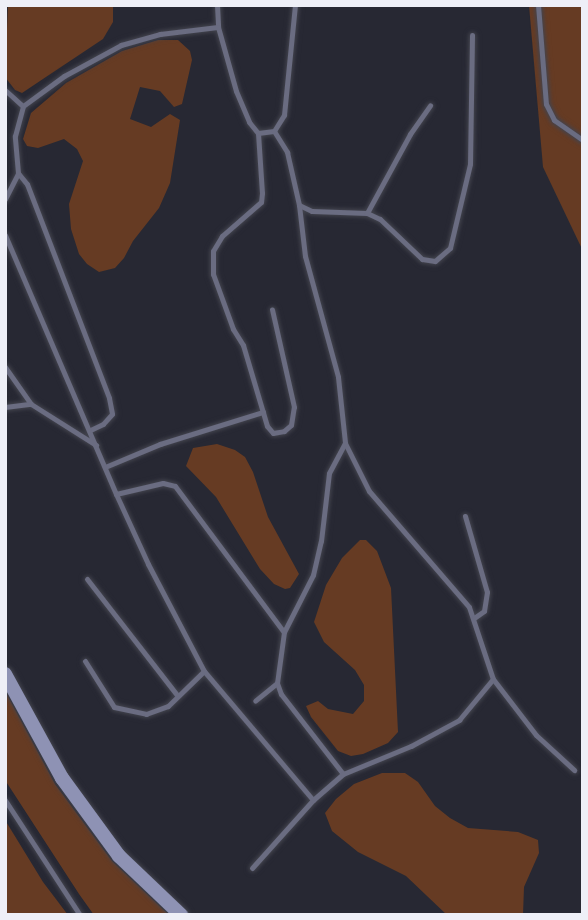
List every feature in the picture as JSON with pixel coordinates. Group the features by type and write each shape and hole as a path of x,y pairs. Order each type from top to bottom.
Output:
{"main road":[{"path":"5,674 70,789 119,856 181,915"}],"lane":[{"path":"217,5 218,27 242,110 258,133 261,202 222,236 213,251 213,274 233,329 243,345 267,426 273,433 284,431 291,425 295,407 272,309"},
{"path":"274,131 284,115 295,5"},
{"path":"538,5 549,112 560,125 583,140"},
{"path":"5,199 18,173 15,136 23,106 64,76 121,45 160,34 218,27"},
{"path":"299,205 312,211 368,213 380,219 422,259 435,261 450,248 470,164 472,35"},
{"path":"5,90 23,106"},
{"path":"368,213 410,134 430,105"},
{"path":"258,133 274,131"},
{"path":"274,131 287,152 299,205 305,256 338,377 345,443 369,491 469,607 493,678 536,735 575,769"},
{"path":"18,173 27,184 109,398 112,414 103,424 90,430"},
{"path":"5,235 116,494 148,564 204,671 313,800"},
{"path":"5,368 30,404 96,445"},
{"path":"5,407 30,404"},
{"path":"105,467 160,444 263,412"},
{"path":"343,774 281,694 277,683 284,632 313,575 321,541 329,472 345,443"},
{"path":"116,494 163,483 176,486 284,632"},
{"path":"465,516 488,592 484,611 474,618"},
{"path":"87,579 177,695"},
{"path":"85,662 110,703 120,710 146,713 158,711 204,671"},
{"path":"252,868 313,800 343,774 411,746 459,720 493,678"},
{"path":"255,701 277,683"},
{"path":"5,800 80,915"}],"shaded area":[{"path":"8,5 113,5 113,22 103,39 22,93 15,90 5,77"},
{"path":"529,5 583,5 583,251 543,167"},
{"path":"158,40 178,40 190,51 192,60 182,104 174,107 160,91 140,87 130,119 151,127 170,114 180,120 170,183 159,208 133,241 124,258 115,268 99,272 79,254 71,229 69,204 83,161 77,149 64,139 38,148 27,146 23,139 31,113 66,83 122,51"},
{"path":"217,444 235,450 245,457 253,472 268,517 299,574 290,588 285,589 274,584 260,569 216,497 186,466 193,448"},
{"path":"360,540 366,540 377,551 391,588 398,732 388,743 351,756 338,751 311,717 306,706 318,701 328,709 353,714 364,701 364,685 355,670 324,642 314,622 326,585 342,558"},
{"path":"5,691 55,784 112,861 169,915 94,915 5,780"},
{"path":"382,773 405,773 418,782 435,806 468,828 518,832 538,840 539,853 524,887 523,915 447,915 406,876 358,852 332,831 325,813 336,799 354,784"},
{"path":"5,820 43,882 68,915 5,915"}]}
